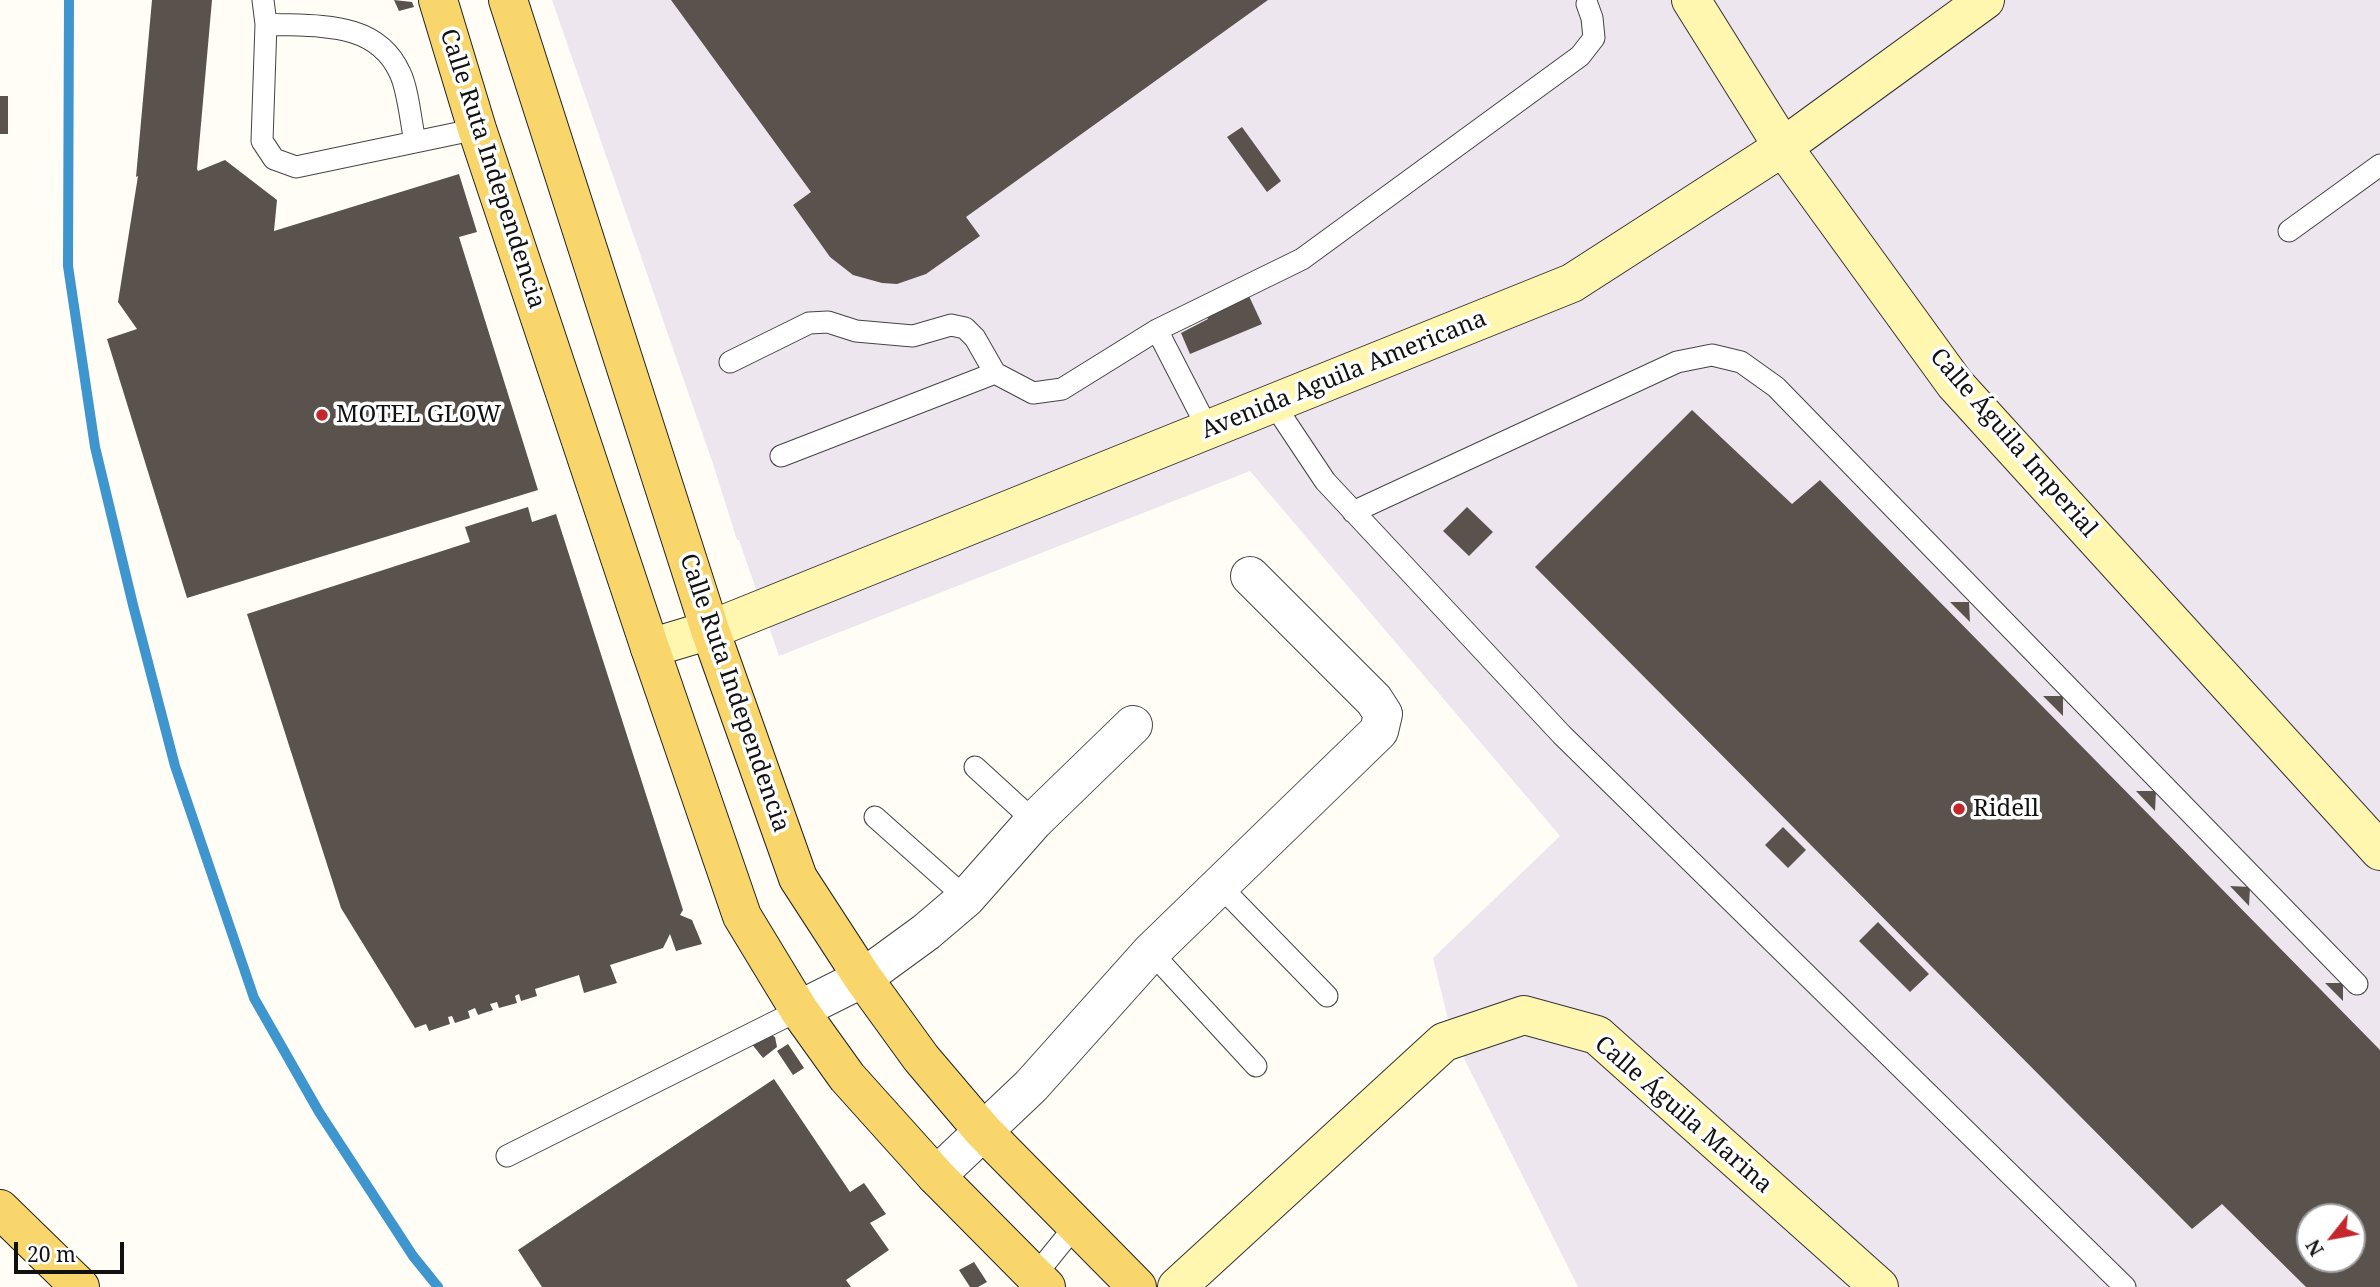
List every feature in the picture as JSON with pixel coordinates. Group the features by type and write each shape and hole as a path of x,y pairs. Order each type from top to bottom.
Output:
{"main road":[{"name":"Calle Ruta Independencia","path":"438,0 477,129 742,916 799,1010 847,1077 1035,1283"},
{"name":"Calle Ruta Independencia","path":"508,0 710,630 798,878 863,978 921,1058 983,1131 1137,1287"},
{"path":"0,1209 80,1287"}],"street":[{"name":"Calle Águila Imperial","path":"1691,0 1783,147 1955,384 2380,851"},
{"name":"Avenida Aguila Americana","path":"650,648 710,630 1572,283 1783,147 1985,0"},
{"path":"936,1176 1031,1086 1151,952 1379,731 1383,714 1374,700 1250,576"},
{"path":"799,1010 863,978 926,932 966,898 1034,821 1133,725"},
{"name":"Calle Águila Marina","path":"1177,1287 1444,1042 1524,1015 1597,1035 1879,1287"}],"lane":[{"path":"263,0 266,24 262,141 274,159 296,167 477,129"},
{"path":"730,362 809,323 828,322 856,331 914,336 951,325 965,328 975,338 995,373 1033,393 1062,389 1157,330 1302,259 1580,56 1594,38 1587,4"},
{"path":"266,24 347,28 380,44 401,73 415,142"},
{"path":"2289,231 2380,165"},
{"path":"1157,330 1208,429"},
{"path":"1353,512 1677,362 1712,355 1741,362 1776,387 2357,984"},
{"path":"781,456 995,373"},
{"path":"1273,403 1325,481 1562,735 2125,1287"},
{"path":"975,767 1034,821"},
{"path":"875,817 966,898"},
{"path":"1220,886 1327,996"},
{"path":"1151,952 1255,1066"},
{"path":"506,1156 799,1010"},
{"path":"1035,1283 1076,1225"}],"shaded area":[{"path":"552,0 2380,0 2380,1287 1578,1287 1451,1032 1433,958 1560,836 1250,471 779,656"}],"building":[{"name":"MOTEL GLOW","path":"152,0 212,0 197,169 198,171 225,160 277,200 274,231 459,174 477,232 459,237 538,490 187,598 107,339 137,329 118,302 138,176 136,177"},
{"path":"394,0 412,2 414,7 399,11"},
{"path":"671,0 1268,0 966,217 980,236 926,274 897,284 853,275 830,257 793,205 811,192"},
{"path":"0,96 8,96 8,134 0,134"},
{"path":"1242,127 1281,181 1267,192 1227,137"},
{"path":"1248,294 1262,324 1190,354 1181,333 1208,319 1205,314"},
{"name":"Ridell","path":"1692,410 1792,504 1820,480 2380,1050 2380,1287 2306,1287 2222,1204 2192,1229 1535,567"},
{"path":"528,507 532,522 556,514 683,910 680,915 692,920 702,944 676,951 670,934 663,948 610,965 617,983 584,993 579,975 535,989 537,996 521,1001 519,994 515,996 517,1003 499,1008 497,1002 490,1004 493,1010 478,1015 475,1008 468,1011 470,1018 455,1023 452,1016 448,1017 450,1024 429,1031 426,1024 415,1028 341,908 247,614 470,542 465,527"},
{"path":"1467,507 1493,532 1469,556 1443,531"},
{"path":"1950,602 1969,602 1970,622"},
{"path":"2043,696 2063,696 2063,716"},
{"path":"2136,791 2156,791 2155,811"},
{"path":"1783,827 1806,850 1788,868 1765,845"},
{"path":"2230,886 2250,887 2249,906"},
{"path":"1878,922 1929,974 1910,992 1859,941"},
{"path":"2325,983 2343,983 2343,1001"},
{"path":"769,1034 775,1037 777,1047 763,1058 751,1043"},
{"path":"788,1044 804,1068 793,1075 777,1051"},
{"path":"774,1079 850,1192 864,1183 886,1214 870,1223 889,1250 846,1280 851,1287 542,1287 518,1250"},
{"path":"974,1262 987,1282 978,1287 970,1287 959,1270"}],"waterway":[{"path":"69,0 68,266 95,447 175,766 254,998 319,1112 413,1256 438,1287"}],"place":[{"name":"MOTEL GLOW","path":"322,415"},
{"name":"Ridell","path":"1959,809"}]}
